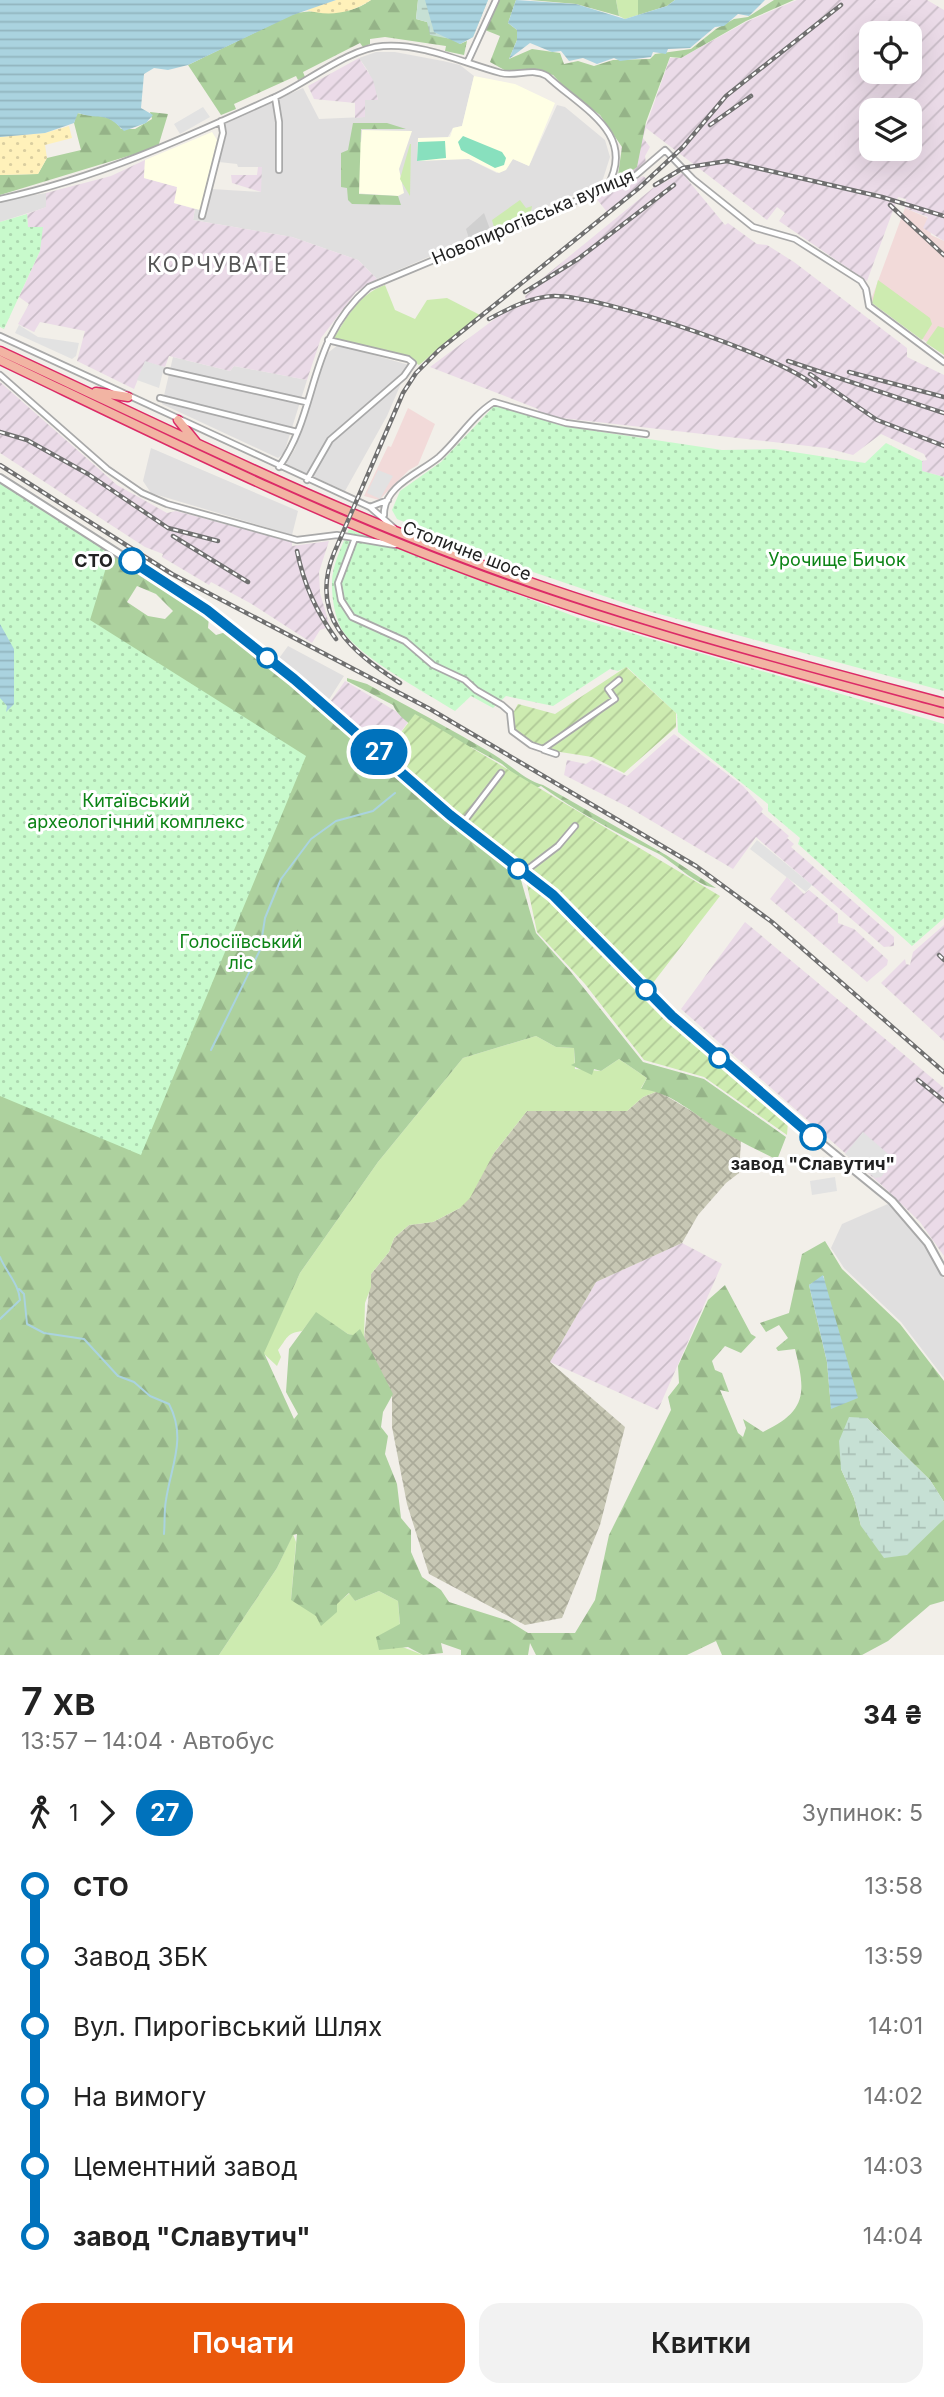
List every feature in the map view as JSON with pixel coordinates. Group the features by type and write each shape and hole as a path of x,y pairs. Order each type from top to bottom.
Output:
{"highway":[{"name":"Столичне шосе","path":"0,351 198,444 396,531 535,584 658,624 944,703"},
{"name":"Столичне шосе","path":"0,360 289,497 410,547 631,626 944,713"},
{"path":"86,391 128,397"},
{"path":"178,420 198,444"}],"street":[{"path":"468,61 496,0"},
{"path":"0,199 115,168 275,97 371,48 395,46 468,61 505,74 543,73 605,126 617,151 617,162 607,188"},
{"path":"275,97 279,122 279,170"},
{"path":"202,216 223,133 221,121"},
{"name":"Новопирогівська вулиця","path":"279,467 297,432 328,340 358,296 376,283 636,175 665,150 693,179 753,227 795,239 862,281 869,306 944,362"},
{"path":"0,336 370,507 384,516 396,531"},
{"path":"307,480 330,440 404,376 413,363 408,359 328,340"},
{"path":"167,371 306,402"},
{"path":"0,375 107,469 142,493 167,504 297,540 331,535 410,547"},
{"path":"160,398 297,432"},
{"path":"370,507 388,499 411,474 439,457 494,402 566,423 646,434"},
{"path":"0,478 207,610 294,679 462,824 553,895 672,1016 729,1068 892,1201 928,1243 944,1272"},
{"path":"384,516 388,499"},
{"path":"355,538 338,583 341,600 352,617 405,641 433,665 465,680 475,690 510,712 512,731 531,745 556,754"},
{"path":"543,749 615,699 608,689 619,680"},
{"path":"462,824 501,773"},
{"path":"523,873 558,846 575,826"}],"shaded area":[{"path":"797,0 927,0 944,10 944,241 923,228 928,217 905,208 906,199 898,197 867,281 779,221 785,213 777,207 767,220 646,128 643,138 650,147 645,156 646,164 632,177 621,178 622,136 560,73 580,79 646,126 670,58 681,58 746,22"},
{"path":"376,52 395,52 460,65 474,76 462,126 453,128 436,158 469,159 497,173 513,159 529,166 557,105 565,107 605,140 610,157 603,179 593,187 377,279 358,260 292,237 193,220 195,209 205,210 212,189 261,192 261,167 238,167 237,164 219,162 227,133 225,123 303,88 319,119 364,117 365,100 378,99 368,71 359,58"},
{"path":"359,58 373,80 378,100 365,100 365,117 355,118 355,103 314,99 308,86"},
{"path":"474,76 515,84 555,103 529,166 513,159 506,170 499,173 469,159 417,161 418,138 450,137 453,128 462,126"},
{"path":"203,107 210,117 180,134 174,124"},
{"path":"362,130 412,131 399,169 404,193 398,196 352,193 353,145 361,142"},
{"path":"212,132 217,140 200,210 174,203 177,187 144,178 145,160"},
{"path":"145,160 144,178 178,187 174,203 195,209 193,220 292,237 358,260 377,279 356,292 321,338 307,380 234,366 230,371 169,356 165,367 145,362 134,389 77,361 85,331 40,322 34,332 18,324 29,304 19,297 40,251 28,227 27,214 46,207 46,193 111,176"},
{"path":"258,167 262,167 261,192 232,183 231,175 257,175"},
{"path":"682,173 725,225 728,223 757,244 767,245 794,262 907,348 907,357 944,375 944,477 922,471 922,461 927,460 924,454 881,434 853,455 826,448 562,418 538,412 538,409 430,367 500,315 527,303 525,296 540,284 539,281 653,188"},
{"path":"643,176 648,180 607,212 596,198"},
{"path":"46,193 47,207 0,222 0,201"},
{"path":"905,208 928,218 931,235 944,241 944,355 871,300"},
{"path":"484,213 491,232 470,242 466,229"},
{"path":"19,325 38,337 79,343 76,356 72,359 15,333"},
{"path":"338,345 409,365 387,416 345,491 286,464 295,449 325,355"},
{"path":"173,357 230,371 234,366 307,380 284,453 278,458 162,404"},
{"path":"145,361 164,367 159,388 137,380"},
{"path":"0,382 117,485 167,513 176,511 292,542 292,546 329,541 319,572 320,593 330,627 320,630 312,643 250,603 211,582 209,585 162,557 163,554 145,547 0,453"},
{"path":"408,408 435,424 418,465 409,470 379,500 364,496 388,446 391,447"},
{"path":"151,448 298,511 292,535 151,493 143,481"},
{"path":"378,470 393,476 380,499 367,493"},
{"path":"288,646 344,676 328,701 277,661"},
{"path":"345,681 407,718 408,722 386,752 369,737 367,730 362,731 330,702"},
{"path":"674,734 743,786 763,809 761,812 789,836 787,838 794,844 791,847 894,937 894,946 884,947 756,837 733,869 628,807 564,775 567,760 586,764 592,760 627,776"},
{"path":"757,840 812,885 806,892 750,849"},
{"path":"787,877 804,894 809,890 838,914 838,923 854,929 888,960 887,965 867,982 770,899"},
{"path":"745,922 944,1088 944,1256 920,1222 886,1189 681,1009"},
{"path":"944,925 944,1041 881,983 905,959 906,964 910,965 913,952"},
{"path":"658,1091 741,1141 739,1173 726,1183 698,1215 682,1243 596,1282 550,1362 625,1427 600,1525 562,1618 525,1625 429,1574 407,1504 392,1427 392,1394 364,1338 371,1274 389,1252 394,1238 409,1225 433,1222 460,1208 494,1153 527,1111 627,1111 643,1097"},
{"path":"863,1132 895,1160 881,1177 875,1178 845,1154"},
{"path":"835,1177 837,1191 812,1195 810,1181"},
{"path":"890,1203 925,1246 944,1279 944,1378 901,1322 844,1268 831,1248 842,1224"},
{"path":"682,1243 722,1264 658,1410 550,1362 596,1282"}],"green space":[{"path":"371,0 418,0 416,19 427,22 460,44 467,41 464,55 445,51 446,46 385,37 370,39 370,44 363,47 360,43 303,72 305,77 298,80 296,76 234,104 236,109 221,115 188,65 293,14 341,12"},
{"path":"418,0 488,0 473,37 460,44 455,40 430,35 427,22 416,19"},
{"path":"498,0 516,0 508,23 517,30 517,40 509,59 532,49 560,53 564,64 578,61 594,66 613,60 650,59 655,54 691,49 734,19 748,17 774,0 794,0 746,21 681,58 670,57 646,122 637,167 617,182 622,147 600,115 572,95 553,75 525,69 508,72 490,62 500,36 485,30"},
{"path":"530,0 616,0 619,16 576,4"},
{"path":"616,0 638,0 638,15 625,19 619,16"},
{"path":"638,0 675,0 667,6 638,15"},
{"path":"150,112 168,114 158,147 0,195 0,175 38,174 47,158 81,150 74,123 77,113 107,118 121,129 135,129 152,119"},
{"path":"353,123 387,123 406,129 361,129 359,194 398,196 401,205 352,204 348,200 347,188 341,187 341,153 348,150"},
{"path":"463,136 502,152 506,158 504,165 495,168 461,150 458,142"},
{"path":"445,141 446,158 417,161 418,142"},
{"path":"411,144 410,196 400,179"},
{"path":"520,200 526,208 532,206 530,217 495,231 492,220"},
{"path":"27,214 28,227 43,227 40,251 4,329 0,327 0,222"},
{"path":"878,280 930,318 932,324 922,340 872,303"},
{"path":"385,285 395,310 415,319 427,300 447,298 480,315 419,365 411,360 333,340 361,300"},
{"path":"938,326 944,328 944,355 926,343"},
{"name":"Урочище Бичок","path":"496,404 562,426 722,450 774,449 865,463 886,443 922,461 922,471 944,477 944,691 648,611 489,557 397,519 392,510 400,491 441,462"},
{"name":"Китаївський археологічний комплекс","path":"0,480 112,548 90,620 306,756 141,1155 0,1096"},
{"name":"Голосіївський ліс","path":"0,482 197,604 209,617 208,628 216,635 226,632 291,680 521,880 536,933 643,1062 704,1079 786,1137 777,1160 725,1133 669,1097 641,1089 647,1078 619,1059 601,1071 594,1069 592,1075 571,1065 575,1063 574,1048 556,1047 536,1036 463,1058 378,1162 300,1273 264,1353 294,1419 298,1414 286,1392 289,1349 316,1312 348,1334 353,1335 360,1329 393,1394 383,1412 381,1427 388,1436 385,1454 397,1484 401,1518 411,1530 411,1552 422,1577 441,1590 449,1602 509,1621 528,1633 575,1633 595,1600 609,1535 671,1410 668,1397 679,1383 678,1366 708,1300 725,1285 751,1334 756,1337 741,1353 725,1346 712,1361 715,1370 722,1373 729,1392 720,1390 738,1433 743,1437 746,1428 743,1419 763,1432 788,1416 795,1408 800,1399 801,1378 795,1349 778,1351 776,1348 788,1338 779,1325 766,1332 760,1323 789,1313 802,1254 825,1241 842,1269 900,1324 944,1381 944,1502 930,1480 867,1418 841,1469 854,1498 861,1526 929,1532 944,1519 944,1601 930,1605 888,1641 862,1655 722,1655 716,1641 687,1655 536,1655 530,1643 528,1655 461,1655 461,1650 441,1643 443,1653 423,1655 408,1647 379,1650 376,1637 400,1624 398,1601 379,1591 355,1601 349,1593 337,1604 337,1612 321,1626 316,1616 291,1600 297,1534 293,1535 277,1568 219,1655 0,1655","holes":["137,586 156,594 173,611 165,619 148,616 127,602","824,1276 831,1408 827,1362 809,1285"]},
{"path":"349,529 576,617 944,724 944,918 912,946 798,844 800,838 768,811 768,804 678,732 677,714 627,667 618,671 610,669 553,706 506,696 493,708 471,696 455,711 376,662 349,639 341,628 334,608 333,571"},
{"path":"626,667 676,713 676,727 624,773 592,757 535,748 512,729 512,715 518,704 555,714"},
{"path":"347,678 367,684 462,736 531,780 666,855 716,888 700,883 662,856 596,821 541,786 532,790 502,764 471,747 463,758 413,727 393,705 347,681"},
{"path":"415,714 720,896 646,992 788,1122 787,1135 704,1077 644,1060 585,984 537,932 523,866 386,752"},
{"path":"536,1036 556,1047 574,1048 575,1069 601,1071 619,1059 647,1078 641,1088 658,1091 643,1097 627,1111 527,1111 494,1153 470,1198 460,1208 433,1222 409,1225 394,1238 389,1252 371,1274 371,1287 365,1303 364,1338 348,1334 316,1313 302,1331 293,1333 285,1340 278,1350 281,1357 277,1366 263,1353 300,1273 378,1162 463,1058"},
{"path":"849,1417 867,1418 930,1480 944,1502 944,1519 907,1555 884,1558 861,1526 854,1498 841,1469 839,1441"},
{"path":"293,1534 296,1542 291,1600 336,1604 350,1593 355,1601 379,1591 398,1601 400,1625 377,1637 423,1655 219,1655 277,1568"}],"sand":[{"path":"336,0 371,0 340,12 306,10"},
{"path":"69,126 72,138 45,145 47,158 38,174 0,175 0,137 45,133"}],"water":[{"path":"0,0 336,0 293,15 188,65 168,70 154,68 144,74 141,108 153,115 146,123 124,131 107,118 78,113 74,123 45,133 0,137"},
{"path":"425,0 488,0 473,37 460,44 434,32"},
{"path":"516,0 576,4 625,19 667,6 675,0 765,0 749,16 738,14 724,26 715,27 690,48 668,49 666,54 653,52 651,57 620,61 614,58 597,64 583,58 569,61 561,51 552,52 530,43 509,59 517,40 517,30 508,23"},
{"path":"0,624 14,649 14,704 6,712 7,706 0,698"},
{"path":"823,1275 858,1398 831,1409 827,1362 809,1285"}],"waterway":[{"path":"211,1050 260,950 265,918 281,879 311,839 336,821 373,811 395,793"},
{"path":"0,1257 20,1300 0,1319"},
{"path":"19,1289 24,1294 27,1324 44,1333 84,1339 118,1376 134,1382 150,1396 169,1404 177,1429 177,1440 165,1504 164,1534"}],"railway":[{"path":"400,683 366,659 339,630 331,614 327,576 334,553 403,393 416,373 439,350 639,188 683,147 726,96 841,5"},
{"path":"710,125 751,96"},
{"path":"655,185 683,168 727,161 882,197 944,216"},
{"path":"525,292 578,259 674,185"},
{"path":"890,205 944,255"},
{"path":"489,319 537,298 577,298 648,316 730,344 796,373 815,386"},
{"path":"788,361 944,413"},
{"path":"849,372 944,397"},
{"path":"810,374 877,420 944,446"},
{"path":"0,432 27,440 88,474 168,528 218,541"},
{"path":"0,465 172,574 430,709 696,866 772,922 944,1072"},
{"path":"173,536 248,582"},
{"path":"297,551 312,597 336,639"},
{"path":"939,955 944,960"},
{"path":"918,1080 944,1101"}],"bus line":[{"name":"27","path":"132,561 207,610 294,679 450,815 553,895 672,1016 813,1137"}],"place":[{"name":"СТО","path":"132,561"},
{"name":"завод \"Славутич\"","path":"813,1137"}],"district":[{"name":"КОРЧУВАТЕ","path":"218,265"}]}
